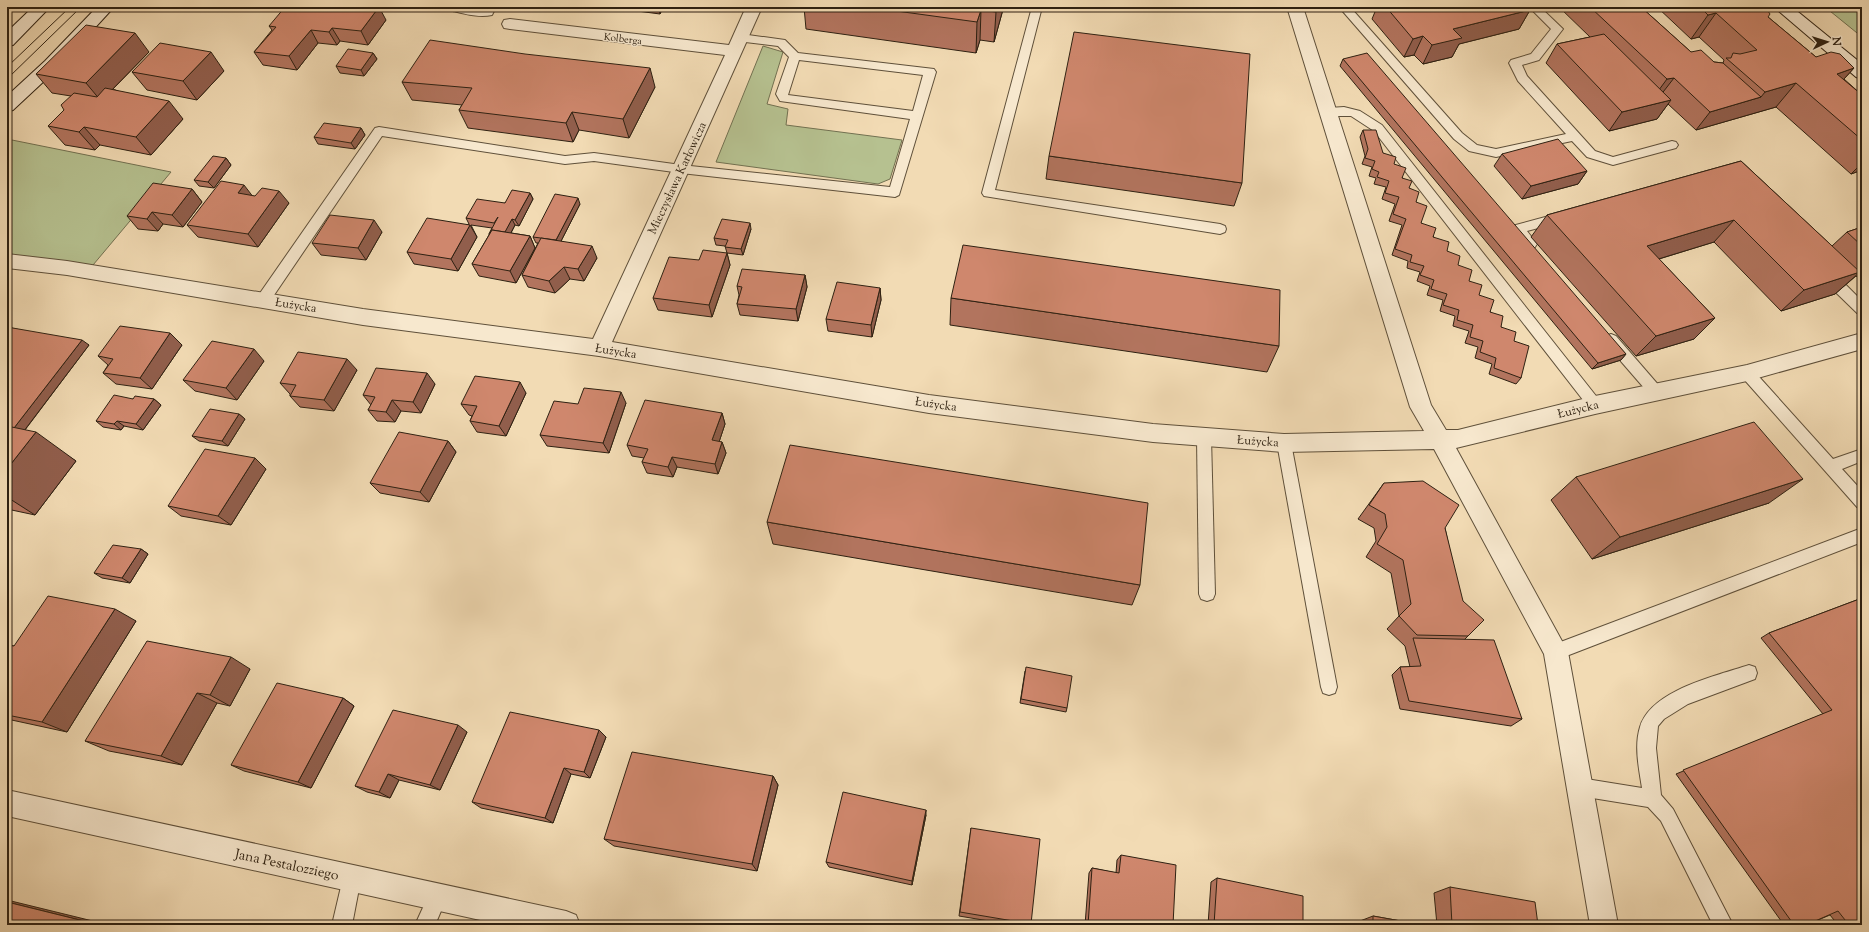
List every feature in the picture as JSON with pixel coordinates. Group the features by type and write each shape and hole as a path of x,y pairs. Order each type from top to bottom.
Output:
{"street":[{"path":"7,41 42,7"},
{"path":"7,106 51,65 106,7"},
{"path":"459,7 486,11"},
{"name":"Mieczysława Karłowicza","path":"599,348 754,7"},
{"path":"1295,7 1421,407 1556,652 1604,925"},
{"path":"1782,7 1862,73"},
{"name":"Kolberga","path":"510,24 738,45"},
{"name":"Łużycka","path":"7,261 67,268 364,316 599,348 929,404 1153,433 1284,443 1441,441 1458,439 1595,405 1747,373 1862,341"},
{"name":"Jana Pestalozziego","path":"7,803 566,925"}],"lane":[{"path":"1037,7 988,193 1220,229"},
{"path":"1344,7 1458,136 1473,148 1496,153 1575,136"},
{"path":"1534,7 1557,29 1535,57 1515,63 1522,78 1591,154 1613,160 1672,145"},
{"path":"263,300 380,131 565,160 594,157 895,192 930,72 794,56 781,43 738,45"},
{"path":"794,56 782,94 784,98 917,116"},
{"path":"1329,112 1344,110 1356,113 1378,128 1595,405"},
{"path":"1537,252 1517,229 1571,215"},
{"path":"1818,266 1862,309"},
{"path":"1602,329 1656,392"},
{"path":"1747,373 1862,502"},
{"path":"1204,437 1207,594"},
{"path":"1284,443 1329,687"},
{"path":"1831,466 1862,455"},
{"path":"1556,652 1862,534"},
{"path":"1723,925 1667,815 1653,799 1646,747 1651,721 1671,702 1749,673"},
{"path":"1580,787 1653,799"},
{"path":"342,925 352,878"},
{"path":"425,925 438,897"}],"green space":[{"path":"1825,7 1862,7 1862,37"},
{"path":"763,46 783,52 767,104 788,109 786,125 902,140 890,179 878,184 716,162"},
{"path":"7,139 171,172 88,271 7,261"}],"building":[{"path":"285,7 379,7 361,31 332,28 329,32 311,30 289,56 254,52 276,27 269,26"},
{"path":"867,7 997,7 996,12 981,10 977,22"},
{"path":"1386,7 1526,7 1530,10 1453,29 1462,38 1432,45 1423,36 1413,39"},
{"path":"1590,7 1641,7 1691,52 1701,50 1714,62 1723,63 1761,97 1710,112 1674,78 1667,79"},
{"path":"1700,7 1755,7 1758,10 1768,11 1770,14 1768,17 1816,57 1831,52 1840,54 1854,68 1837,74 1862,95 1862,140 1796,83 1765,92 1726,58 1731,58 1733,53 1740,54 1757,50 1716,13 1708,15"},
{"path":"86,25 135,33 86,83 36,74"},
{"path":"1074,32 1250,54 1242,183 1049,156"},
{"path":"1604,34 1671,100 1622,112 1557,44"},
{"path":"430,40 525,54 650,68 623,119 572,112 566,123 459,110 472,88 402,82"},
{"path":"160,43 211,52 183,81 132,72"},
{"path":"348,49 373,53 361,70 336,66"},
{"path":"1367,53 1626,354 1598,363 1343,59"},
{"path":"105,88 169,101 136,137 84,127 79,132 48,126 64,110 61,105 74,93 97,97"},
{"path":"324,123 361,128 351,143 314,137"},
{"path":"1363,130 1376,130 1383,153 1396,157 1394,164 1406,168 1402,178 1412,181 1409,188 1419,192 1416,202 1427,206 1421,223 1436,228 1433,237 1449,242 1447,251 1460,256 1458,265 1472,270 1469,281 1482,285 1479,295 1494,300 1490,312 1503,316 1501,327 1516,332 1514,341 1529,346 1521,378 1494,368 1496,358 1480,352 1483,341 1470,337 1473,325 1457,320 1459,310 1443,305 1447,294 1431,289 1434,280 1420,275 1424,266 1410,262 1412,255 1395,249 1406,219 1393,214 1399,197 1385,193 1389,181 1377,177 1379,172 1372,169 1375,161 1365,158 1368,149"},
{"path":"1558,139 1587,171 1531,186 1502,154"},
{"path":"213,156 226,158 208,182 194,180"},
{"path":"1741,161 1860,272 1804,290 1734,220 1647,246 1715,318 1656,336 1547,215"},
{"path":"221,181 244,185 238,193 255,196 262,188 279,191 248,234 187,225"},
{"path":"153,183 192,189 172,215 152,212 147,219 127,216"},
{"path":"512,190 530,193 515,220 512,219 505,232 492,230 489,234 498,217 494,223 466,218 477,199 505,203"},
{"path":"555,194 578,198 556,240 533,237"},
{"path":"330,215 374,220 358,248 312,243"},
{"path":"427,218 470,225 451,259 407,252"},
{"path":"722,219 750,223 741,249 725,247 728,240 714,238"},
{"path":"1862,227 1862,246 1847,232"},
{"path":"492,230 530,236 510,271 472,264"},
{"path":"541,238 592,246 578,269 564,267 549,281 522,275"},
{"path":"963,245 1280,290 1279,346 951,298"},
{"path":"703,250 727,253 709,305 653,298 669,257 699,260"},
{"path":"742,269 805,275 796,309 737,304 742,287 737,286"},
{"path":"837,282 880,288 871,325 826,319"},
{"path":"120,326 170,333 140,378 103,373 113,359 98,356"},
{"path":"7,327 82,340 14,428 7,426"},
{"path":"212,341 254,349 226,388 183,380"},
{"path":"298,352 347,359 324,400 290,396 296,385 280,383"},
{"path":"376,368 427,373 413,402 392,400 386,412 368,410 375,397 363,395"},
{"path":"475,376 520,382 499,426 470,421 477,406 461,404"},
{"path":"584,388 621,392 603,443 540,435 554,401 578,404"},
{"path":"114,395 133,399 135,396 154,399 136,424 117,421 114,424 96,421"},
{"path":"645,400 722,413 712,440 722,442 715,464 672,457 668,467 642,462 648,449 627,445"},
{"path":"210,409 239,414 222,441 192,436"},
{"path":"1754,422 1803,479 1620,537 1576,477"},
{"path":"7,426 36,432 7,469"},
{"path":"399,432 448,441 420,492 370,483"},
{"path":"790,445 1148,503 1140,585 767,522"},
{"path":"205,449 255,458 218,516 168,506"},
{"path":"1423,481 1459,505 1445,528 1463,601 1484,620 1468,636 1417,635 1399,616 1411,604 1403,560 1377,544 1387,527 1385,514 1369,505 1384,483"},
{"path":"113,545 141,549 122,578 94,573"},
{"path":"48,596 115,609 42,722 7,715 7,645 14,646"},
{"path":"1862,598 1862,925 1849,925 1838,911 1806,925 1794,925 1683,770 1832,710 1769,633"},
{"path":"1413,638 1494,640 1522,719 1409,701 1400,667 1421,666"},
{"path":"147,641 231,657 210,695 197,693 161,756 85,741"},
{"path":"1026,667 1072,676 1067,708 1021,699"},
{"path":"277,683 343,698 298,782 231,765"},
{"path":"393,710 458,725 430,785 388,774 379,792 355,786"},
{"path":"510,712 599,730 584,772 564,768 545,818 472,802"},
{"path":"632,752 773,776 752,864 604,839"},
{"path":"843,792 926,810 912,881 826,862"},
{"path":"971,828 1040,839 1031,924 960,912"},
{"path":"1121,855 1176,865 1173,925 1088,925 1092,868 1119,873"},
{"path":"1217,878 1303,896 1303,925 1214,925"},
{"path":"1450,887 1535,902 1538,925 1452,925"},
{"path":"7,902 100,925 7,925"},
{"path":"1373,916 1423,925 1373,925"}],"tram line":[{"path":"7,67 70,7"},
{"path":"7,79 81,7"}]}
